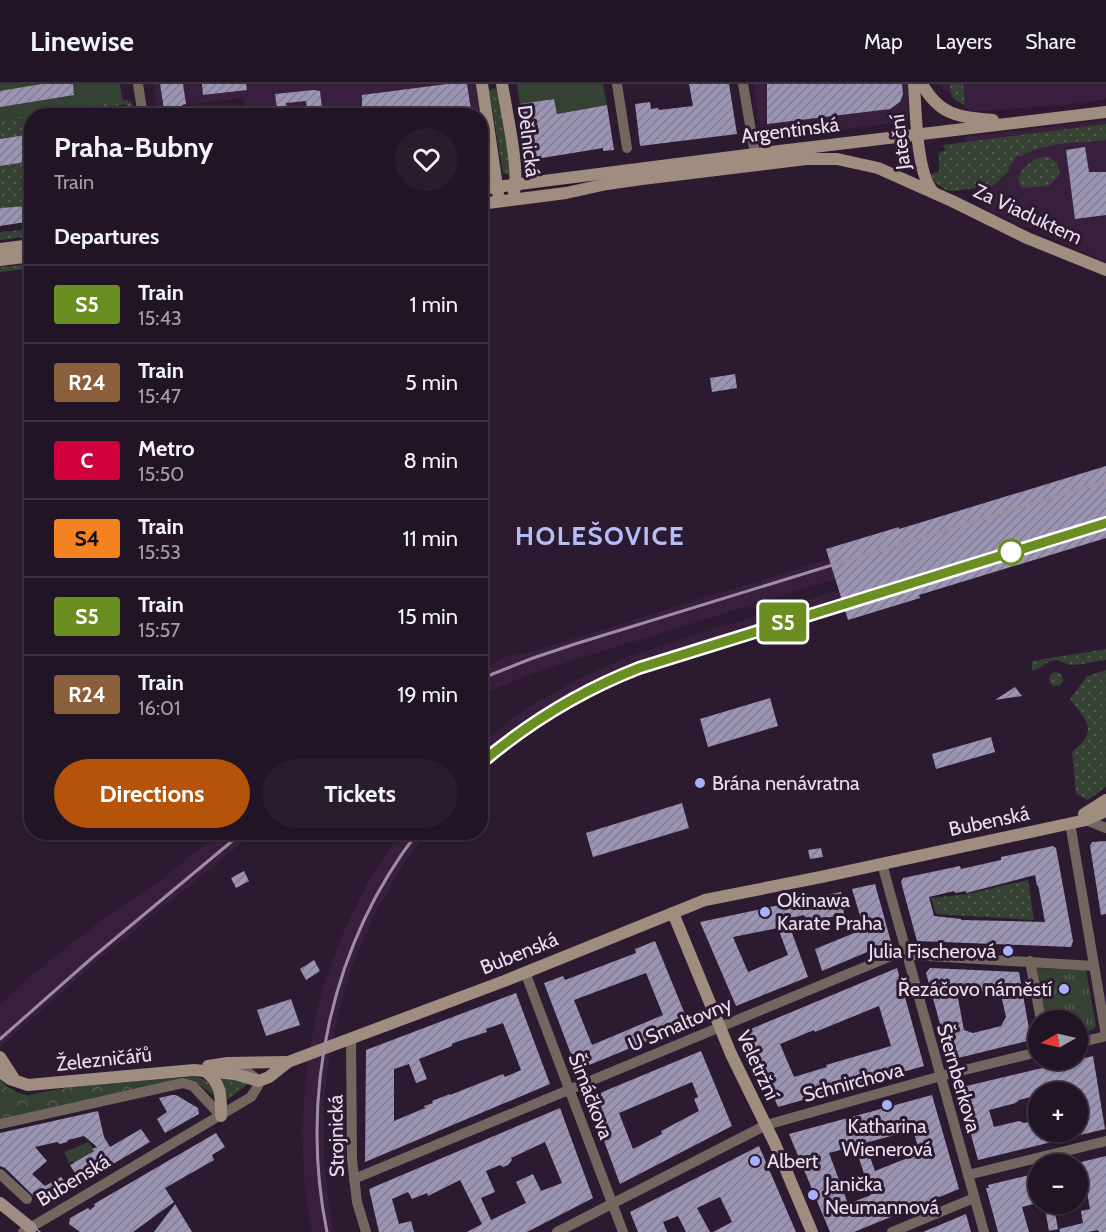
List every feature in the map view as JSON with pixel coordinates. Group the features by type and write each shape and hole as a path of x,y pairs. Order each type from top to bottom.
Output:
{"main road":[{"name":"Dělnická","path":"482,84 486,108"},
{"name":"Dělnická","path":"488,123 498,187 503,201 513,195 516,184 502,84"},
{"name":"Jateční","path":"914,84 924,176 934,193"},
{"name":"Jateční","path":"922,84 935,103 956,116 1021,122"},
{"name":"Argentinská","path":"488,188 1106,112"},
{"name":"Argentinská","path":"488,203 566,193 607,184 826,158 863,164 934,193"},
{"name":"Za Viaduktem","path":"934,193 1027,238 1106,270"},
{"path":"0,249 24,246"},
{"path":"0,260 24,257"},
{"name":"Bubenská","path":"1070,823 1106,800"},
{"name":"Bubenská","path":"258,1081 269,1077 288,1062 525,972 694,904 1086,820 1106,811"},
{"name":"Veletržní","path":"673,913 719,1027 743,1082 766,1125 812,1232"},
{"name":"Železničářů","path":"1,1063 18,1082 33,1085 200,1070 228,1063 288,1062"},
{"path":"200,1070 215,1079 220,1088 221,1116"},
{"name":"Železničářů","path":"200,1070 236,1074 258,1081"},
{"path":"0,1203 33,1231"}],"street":[{"path":"138,84 142,108"},
{"path":"617,84 627,148"},
{"path":"743,84 755,154"},
{"path":"1086,820 1106,828"},
{"path":"1070,823 1094,966 1103,1001 1106,1036 1088,1040"},
{"name":"Šternberkova","path":"882,864 984,1232"},
{"name":"U Smaltovny","path":"354,1179 896,954 1030,961"},
{"path":"1039,1010 1030,961 1094,966"},
{"name":"Šimáčkova","path":"525,972 623,1232"},
{"name":"Strojnická","path":"351,1038 354,1179 366,1232"},
{"name":"Schnirchova","path":"557,1232 766,1125 939,1076 1028,1054"},
{"path":"228,1063 244,1069 258,1081"},
{"name":"Bubenská","path":"33,1231 251,1097 258,1086 258,1081"},
{"path":"0,1124 183,1083 193,1086 221,1116"},
{"path":"968,1175 1106,1141"},
{"path":"0,1174 27,1199"},
{"path":"892,1232 974,1198"}],"shaded area":[{"path":"153,84 477,84 480,108 245,108 244,98 157,108"},
{"path":"753,84 908,84 908,116 892,123 762,140"},
{"path":"939,84 1106,84 1106,99 970,112"},
{"path":"1106,120 1106,262 985,208 964,137"},
{"path":"899,527 920,598 848,620 844,610 642,674 589,697 555,716 488,767 488,738 529,707 580,678 635,654 839,590 835,579 580,658 488,692 488,666 514,653 519,655 531,652 829,559 826,549"},
{"path":"211,840 245,840 97,961 0,1047 0,1006 33,974 106,917 165,877"},
{"path":"395,840 421,840 403,865 375,913 352,966 344,992 330,1048 324,1104 324,1161 333,1232 312,1232 305,1191 302,1132 306,1073 323,986 344,931 370,878"}],"green space":[{"path":"0,84 120,84 123,101 78,108 24,108 24,116 0,120"},
{"path":"517,84 603,84 607,105 556,114 554,99 520,104"},
{"path":"950,84 963,84 965,105 953,98"},
{"path":"493,88 498,90 511,170 509,175 503,173 489,91"},
{"path":"126,100 132,103 133,107 127,108 126,104 104,108 76,108"},
{"path":"24,116 23,139 0,139 0,120"},
{"path":"1106,124 1106,140 1050,146 1039,148 1021,157 1018,155 1008,168 1010,170 993,186 946,190 935,183 931,174 939,172 939,153 945,150 943,145"},
{"path":"1049,157 1057,163 1060,174 1049,186 1022,188 1019,183 1020,173 1032,161"},
{"path":"24,160 24,206 0,208 0,166"},
{"path":"24,230 24,237 0,240 0,232"},
{"path":"24,265 24,269 0,272 0,267"},
{"path":"1106,649 1106,660 1072,665 1054,660 1032,671 1032,661"},
{"path":"1106,670 1106,787 1088,800 1076,794 1072,752 1086,737 1087,725 1070,699 1087,676"},
{"path":"1056,672 1061,674 1063,679 1061,684 1056,686 1051,684 1049,679 1051,674"},
{"path":"1028,880 1034,920 936,914 931,898 967,894"},
{"path":"1036,969 1086,970 1096,1025 1094,1029 1088,1031 1088,1010 1042,1010"},
{"path":"221,1076 248,1084 227,1100"},
{"path":"197,1077 209,1084 214,1096 193,1080 166,1083 165,1079"},
{"path":"0,1078 7,1087 28,1095 71,1087 165,1079 166,1083 0,1121"},
{"path":"89,1142 94,1151 74,1163 73,1161 69,1163 64,1152"}],"building":[{"path":"42,84 73,84 74,95 0,107 0,91"},
{"path":"160,84 183,84 186,104 182,105 183,108 164,108"},
{"path":"202,84 246,84 247,90 203,95"},
{"path":"447,84 467,84 471,108 362,108 362,95"},
{"path":"689,84 729,84 737,134 640,146 635,104 650,102 651,109 658,108 659,110 693,106"},
{"path":"767,84 902,84 903,94 900,102 890,109 767,124"},
{"path":"320,91 322,108 307,108 306,101 286,103 287,108 277,108 275,94"},
{"path":"554,99 557,114 607,105 614,150 603,151 603,148 530,160 520,104"},
{"path":"24,135 24,162 0,166 0,139"},
{"path":"1085,147 1089,172 1106,172 1106,215 1075,219 1066,150"},
{"path":"24,206 24,222 0,226 0,208"},
{"path":"735,374 737,388 712,392 710,378"},
{"path":"1106,466 1106,538 919,595 920,598 848,620 826,549"},
{"path":"1015,687 1022,696 995,700"},
{"path":"770,698 778,726 708,747 700,719"},
{"path":"991,737 995,752 936,769 932,754"},
{"path":"682,803 689,828 593,857 586,833"},
{"path":"1106,841 1106,914 1101,915 1090,846 1092,842"},
{"path":"1053,846 1056,848 1073,941 1071,947 917,941 901,882 903,878 960,866 961,869 1001,860 1001,857","holes":["1035,875 1045,922 961,920 934,916 929,897 954,891 955,893 966,891 966,893"]},
{"path":"821,848 823,857 810,859 808,850"},
{"path":"244,871 249,881 236,888 231,878"},
{"path":"875,884 891,942 822,971 815,949 864,929 852,889"},
{"path":"841,892 844,914 807,926 804,915 787,919 808,977 736,1006 700,922","holes":["778,928 788,955 748,972 733,937"]},
{"path":"655,941 689,1024 577,1070 544,983 563,976 565,980 636,953 635,949","holes":["646,973 663,1015 592,1045 574,1000"]},
{"path":"314,960 320,971 306,980 300,969"},
{"path":"897,968 924,1066 778,1107 746,1031","holes":["879,1006 891,1046 794,1077 780,1044"]},
{"path":"930,968 1019,972 1028,1023 1028,1041 950,1060 926,973","holes":["995,992 1002,999 1006,1017 1001,1026 973,1033 964,1030 957,993"]},
{"path":"516,993 550,1084 365,1162 366,1050","holes":["503,1023 521,1070 505,1077 503,1074 432,1101 433,1103 424,1106 425,1108 394,1121 394,1069 409,1064 416,1083 427,1079 419,1059 459,1041 487,1032 486,1029"]},
{"path":"291,999 300,1025 266,1036 257,1010"},
{"path":"701,1051 732,1126 620,1184 588,1098","holes":["692,1082 698,1097 694,1099 699,1111 633,1149 619,1113"]},
{"path":"1093,1056 1105,1129 1088,1133 1088,1082 1028,1082 1028,1098 989,1110 994,1127 1019,1121 1028,1122 1028,1142 1052,1142 978,1160 958,1088 1034,1070 1088,1070 1088,1057"},
{"path":"172,1095 198,1108 199,1114 165,1133 157,1119 167,1112 159,1098"},
{"path":"932,1095 959,1189 854,1232 830,1232 789,1134","holes":["913,1130 920,1153 875,1171 865,1143","855,1146 871,1195 848,1204 829,1153"]},
{"path":"560,1108 593,1198 527,1232 467,1232 482,1224 460,1180 428,1196 427,1193 412,1199 408,1192 392,1199 399,1224 411,1221 414,1232 379,1232 369,1189","holes":["545,1142 562,1183 541,1191 533,1174 516,1182 526,1203 491,1220 481,1198 495,1192 486,1171 500,1165 503,1167 508,1165 511,1158"]},
{"path":"98,1111 104,1137 110,1147 141,1129 150,1142 81,1183 70,1165 97,1147 84,1136 60,1144 57,1142 35,1147 47,1161 32,1174 45,1186 61,1177 71,1189 43,1205 5,1168 0,1166 0,1133"},
{"path":"216,1133 225,1147 212,1155 214,1160 165,1188 174,1202 133,1232 80,1232 69,1224 70,1218 88,1208 90,1210 95,1206 94,1204"},
{"path":"759,1146 796,1232 713,1232 732,1222 720,1197 697,1208 710,1232 686,1232 678,1216 663,1222 667,1232 638,1232 630,1212"},
{"path":"1106,1156 1106,1232 1098,1230 1060,1232 1059,1229 1083,1223 1082,1214 1088,1214 1090,1209 1088,1160"},
{"path":"1028,1175 1028,1206 1022,1207 1029,1232 998,1232 986,1188 989,1188 988,1185"},
{"path":"175,1204 192,1232 154,1232"},
{"path":"966,1214 971,1232 923,1232"},
{"path":"1046,1214 1055,1214 1058,1229 1049,1231"}],"tram line":[{"path":"0,1199 40,1232"}],"railway":[{"path":"488,676 575,644 1106,481"},
{"path":"488,758 555,709 639,667 1106,523"},
{"path":"0,1039 93,957 233,840"},
{"path":"327,1232 319,1180 317,1127 321,1074 329,1022 344,971 363,922 388,876 413,840"}],"train":[{"name":"S5","path":"488,757 551,711 612,678 730,638 1106,523"}],"place":[{"name":"Brána nenávratna","path":"700,783"},
{"name":"Okinawa Karate Praha","path":"765,912"},
{"name":"Julia Fischerová","path":"1008,951"},
{"name":"Řezáčovo náměstí","path":"1064,989"},
{"name":"Katharina Wienerová","path":"887,1105"},
{"name":"Albert","path":"755,1161"},
{"name":"Janička Neumannová","path":"813,1195"}],"district":[{"name":"HOLEŠOVICE","path":"600,536"}]}
